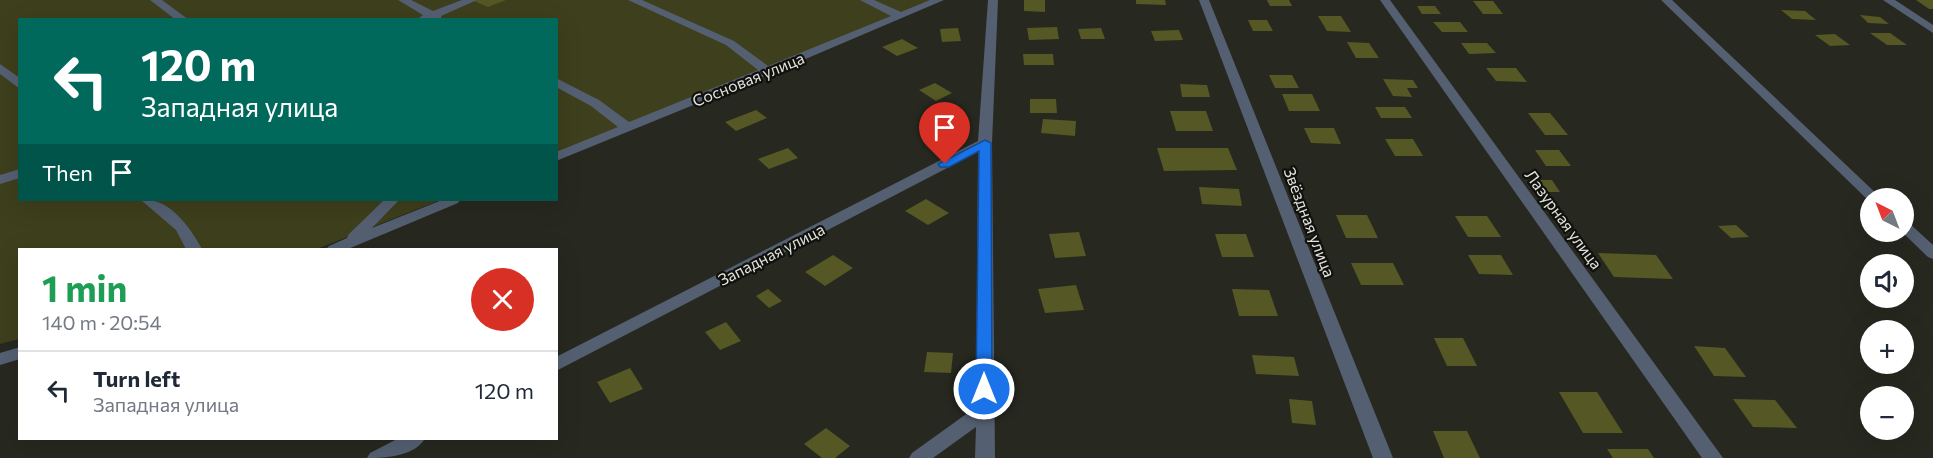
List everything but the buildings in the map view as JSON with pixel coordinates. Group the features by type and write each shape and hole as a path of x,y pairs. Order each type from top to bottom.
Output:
{"street":[{"path":"155,0 181,18"},
{"path":"403,0 430,18 472,0"},
{"path":"633,0 730,43 769,72"},
{"path":"865,0 901,16"},
{"name":"Сосновая улица","path":"558,156 769,72 939,0"},
{"path":"985,458 985,143 993,0"},
{"name":"Звёздная улица","path":"1204,0 1383,458"},
{"name":"Лазурная улица","path":"1385,0 1713,458"},
{"path":"1666,0 1863,188"},
{"path":"1888,0 1933,30"},
{"path":"0,68 18,83"},
{"path":"558,82 595,104 627,128"},
{"name":"Западная улица","path":"558,364 985,143"},
{"path":"0,180 18,174"},
{"path":"149,201 182,226 193,248"},
{"path":"341,246 392,201"},
{"path":"341,246 451,201"},
{"path":"1914,236 1933,254"},
{"path":"0,359 18,354"},
{"path":"919,458 984,411"},
{"path":"377,458 412,440"}],"shaded area":[{"path":"0,0 937,0 558,153 558,18 18,18 18,201 437,201 320,248 18,248 18,339 0,344"}],"route":[{"path":"945,164 985,143 984,389"}]}
